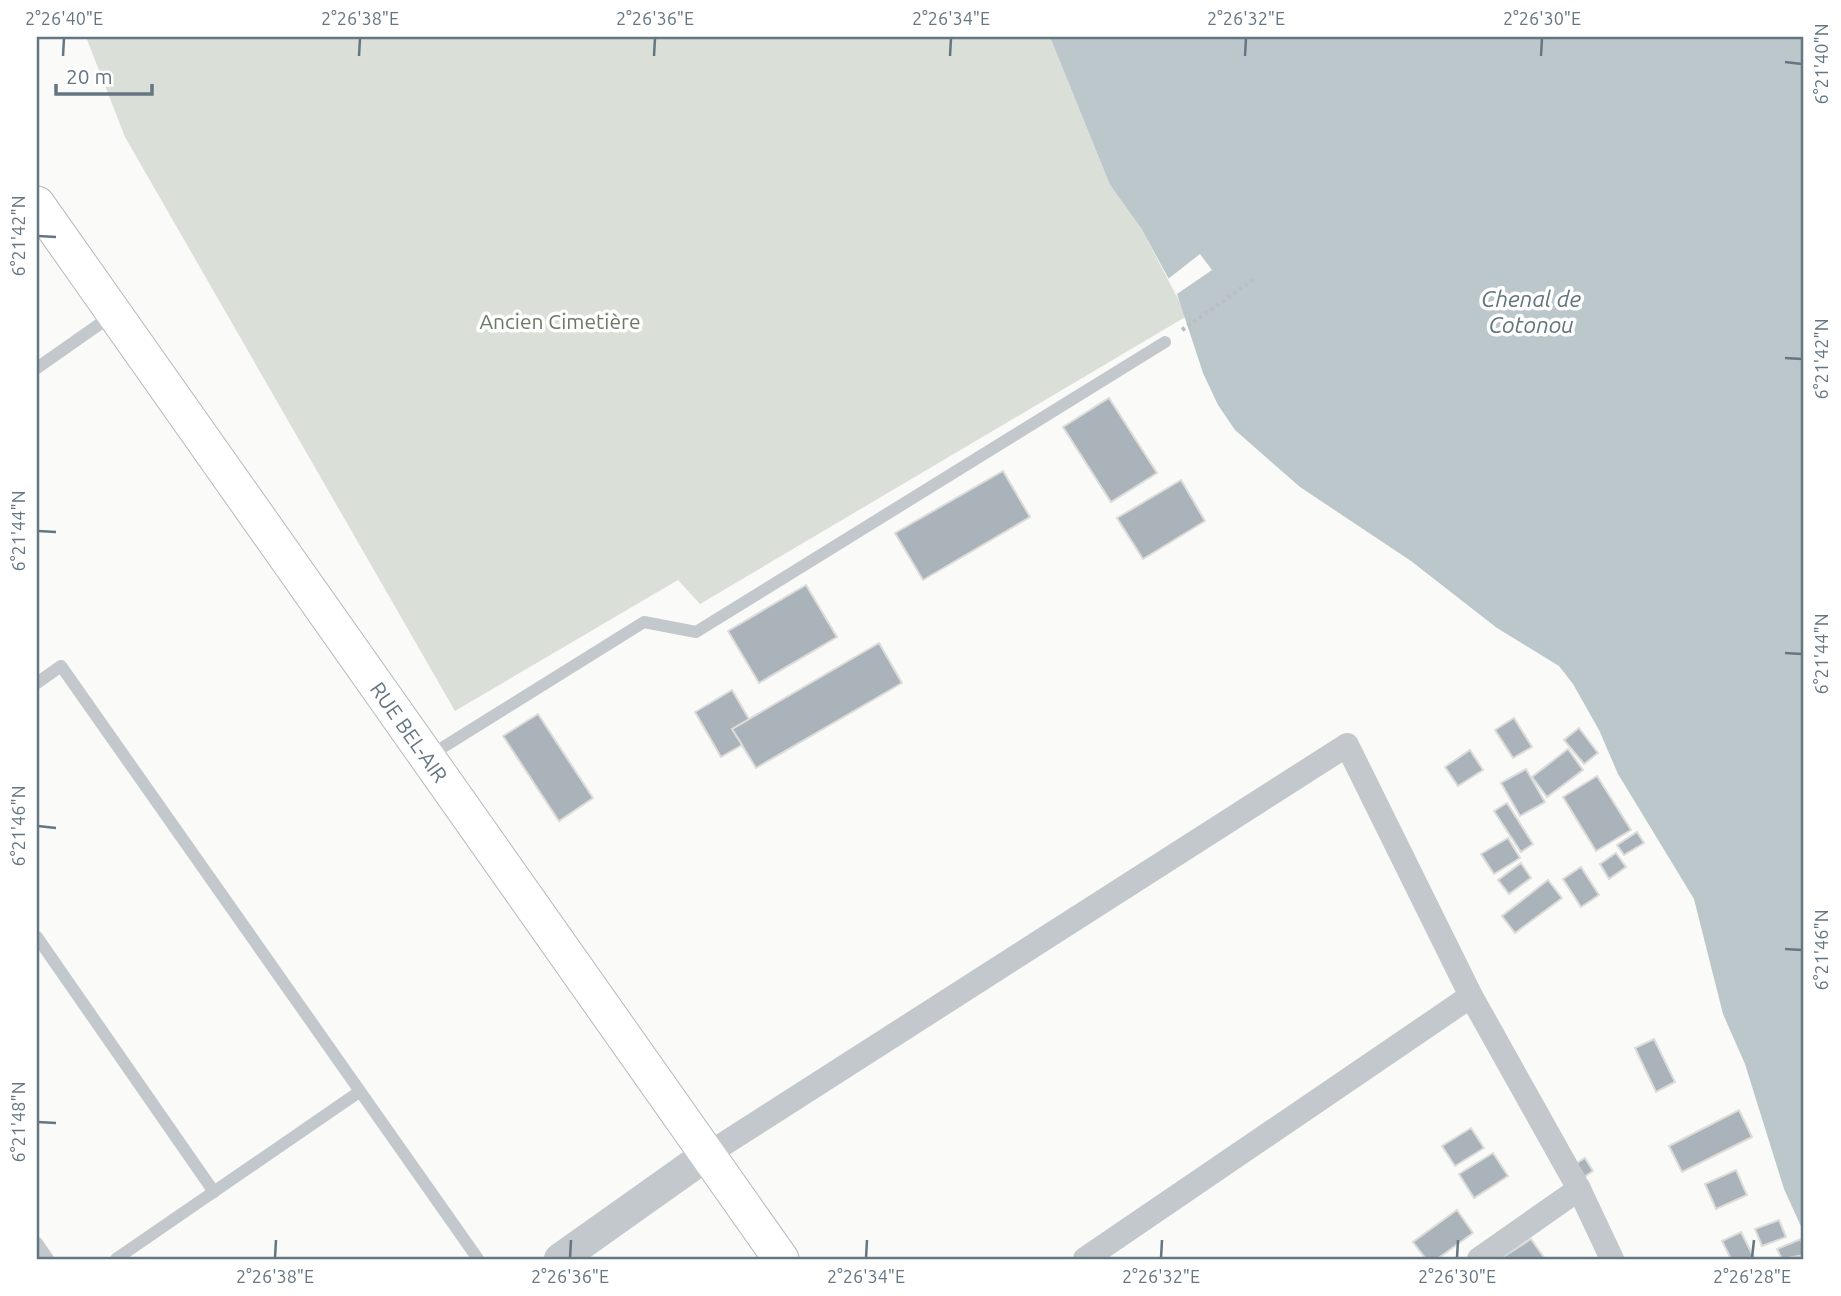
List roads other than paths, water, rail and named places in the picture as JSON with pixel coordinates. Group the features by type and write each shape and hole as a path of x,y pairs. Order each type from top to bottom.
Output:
{"main road":[{"name":"RUE BEL-AIR","path":"37,204 781,1259"}],"street":[{"path":"560,1259 708,1154 1347,745 1471,996 1579,1189 1612,1259"},
{"path":"1085,1259 1471,996"},
{"path":"1479,1259 1579,1189"}],"lane":[{"path":"37,368 115,313"},
{"path":"426,758 644,622 696,632 1165,342"},
{"path":"37,683 61,666 478,1259"},
{"path":"37,937 214,1192"},
{"path":"116,1259 359,1092"},
{"path":"37,1243 48,1259"}],"water":[{"name":"Chenal de Cotonou","path":"1050,37 1804,37 1804,1233 1784,1189 1745,1064 1723,1014 1694,899 1618,774 1599,730 1573,684 1559,666 1497,628 1411,561 1300,487 1235,430 1218,405 1203,373 1177,294 1141,228 1110,185"}],"park label":[{"name":"Ancien Cimetière","path":"560,321"}]}
